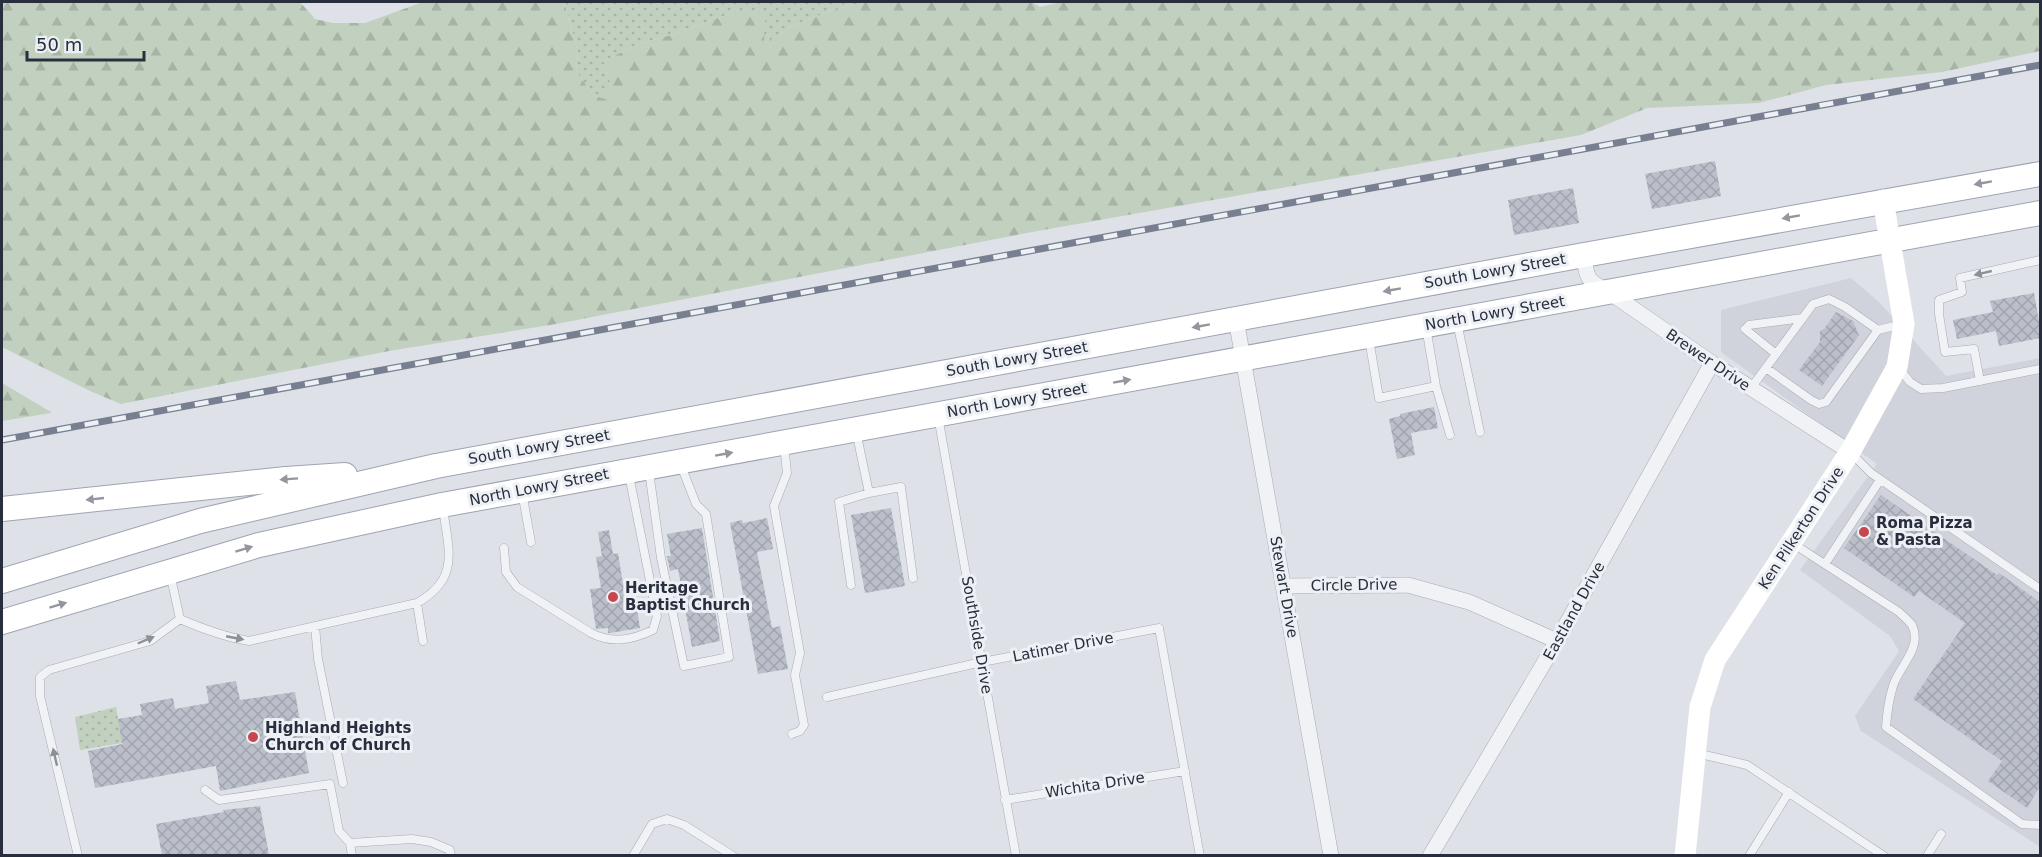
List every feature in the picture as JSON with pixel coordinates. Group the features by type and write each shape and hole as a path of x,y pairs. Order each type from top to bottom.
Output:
{"main road":[{"name":"South Lowry Street","path":"2,581 200,521 436,466 1884,200 2040,174"},
{"name":"North Lowry Street","path":"2,622 259,545 442,505 2040,213"},
{"path":"673,423 679,462"},
{"path":"436,466 442,505"},
{"path":"2,509 286,478 410,472"}],"street":[{"name":"Ken Pilkerton Drive","path":"1685,855 1700,707 1715,660 1850,452 1897,366 1904,324 1884,200"},
{"name":"Brewer Drive","path":"1584,255 1587,277 1594,285 1609,292 1712,363 1850,452"},
{"name":"Stewart Drive","path":"1236,319 1331,855"},
{"name":"Eastland Drive","path":"1430,855 1557,641 1712,363"},
{"name":"Circle Drive","path":"1284,586 1408,585 1469,602 1557,641"}],"lane":[{"path":"1980,381 1974,349 1945,352 1938,314 1939,300 1962,292 1960,278 2040,260"},
{"path":"1751,388 1813,304 1829,299 1878,330"},
{"path":"1776,354 1745,329 1749,325 1803,318"},
{"path":"1456,320 1480,432"},
{"path":"1766,368 1811,400 1819,404 1826,402 1878,330 1904,324"},
{"path":"1426,325 1436,386 1450,435"},
{"path":"1369,336 1378,398 1436,386"},
{"path":"1897,366 1910,382 1921,389 1943,388 2040,369"},
{"name":"Southside Drive","path":"938,415 1016,855"},
{"path":"856,429 869,493"},
{"path":"784,443 787,473 774,506 800,652 795,675 804,725 800,731 792,734"},
{"path":"1850,452 1880,480 2040,589"},
{"path":"638,469 661,558 684,666 729,657 706,513 696,504 679,462"},
{"path":"504,548 506,572 517,587 591,633 603,639 615,640 639,637 653,630 657,616 638,469"},
{"path":"1825,564 1880,480"},
{"path":"851,585 839,502 901,487 913,578"},
{"path":"521,490 531,542"},
{"path":"180,619 213,633 249,641 417,603 430,596 441,584 450,564 442,505"},
{"path":"1791,542 1899,612 1912,625 1915,644 1894,683 1886,727 2022,824 2040,825"},
{"path":"170,572 180,619"},
{"path":"417,603 423,641"},
{"path":"78,855 40,696 40,677 49,670 150,641 180,619"},
{"path":"315,626 318,659 343,783"},
{"name":"Latimer Drive","path":"827,697 982,662 1159,628 1185,771"},
{"path":"1695,753 1747,765 1884,855"},
{"path":"1185,771 1200,855"},
{"name":"Wichita Drive","path":"1005,800 1185,771"},
{"path":"205,790 219,800 330,784 339,831 350,843 352,855"},
{"path":"1749,855 1789,792"},
{"path":"633,855 652,824 668,819 684,825 733,855"},
{"path":"1927,855 1941,834"},
{"path":"350,843 412,839 450,850 451,855"}],"shaded area":[{"path":"1851,278 1879,302 1946,376 2040,358 2040,847 1861,731 1855,716 1899,651 1890,636 1800,570 1877,464 1721,352 1721,310"}],"green space":[{"path":"2,2 300,2 315,19 333,23 365,23 423,2 564,2 578,53 576,71 594,96 606,99 610,82 604,61 636,45 678,33 729,14 765,14 764,44 792,26 825,13 864,2 1032,2 1040,7 1061,2 2040,2 2040,51 1942,72 1826,85 1759,103 1647,108 1581,135 1032,232 556,324 389,351 121,404 2,347"},
{"path":"564,2 864,2 825,13 792,26 763,45 765,14 729,14 678,33 636,45 604,61 610,82 607,99 594,96 576,71 578,53"},
{"path":"2,383 51,412 51,413 2,421"},
{"path":"116,707 122,743 80,750 75,717"}],"building":[{"path":"1715,161 1721,196 1652,209 1645,174"},
{"path":"1573,188 1579,223 1514,235 1508,200"},
{"path":"2034,293 2040,338 1999,346 1996,331 1957,339 1953,320 1993,312 1990,301"},
{"path":"1836,312 1853,321 1859,335 1822,386 1799,370 1820,342 1820,331"},
{"path":"1434,407 1438,428 1411,433 1415,455 1397,459 1389,419 1400,416 1400,414"},
{"path":"1881,495 2040,602 2040,786 2027,808 1988,781 2002,761 1913,699 1965,623 1919,591 1914,597 1844,548"},
{"path":"891,508 905,586 865,593 851,515"},
{"path":"767,518 773,549 757,552 772,628 780,626 788,669 758,674 730,523"},
{"path":"702,528 720,641 692,647 678,569 670,571 667,556 671,556 667,534"},
{"path":"609,530 613,554 618,553 623,584 633,583 640,628 608,633 608,628 596,629 590,589 601,588 596,557 602,556 598,532"},
{"path":"236,681 240,700 295,692 309,773 220,791 216,766 95,788 88,751 122,744 118,719 142,715 140,704 173,698 175,709 209,703 206,686"},
{"path":"260,806 269,855 162,855 156,824 224,812 223,810"}],"railway":[{"path":"2,440 2040,65"}],"place":[{"name":"Roma Pizza & Pasta","path":"1864,532"},
{"name":"Heritage Baptist Church","path":"613,597"},
{"name":"Highland Heights Church of Church","path":"253,737"}]}
